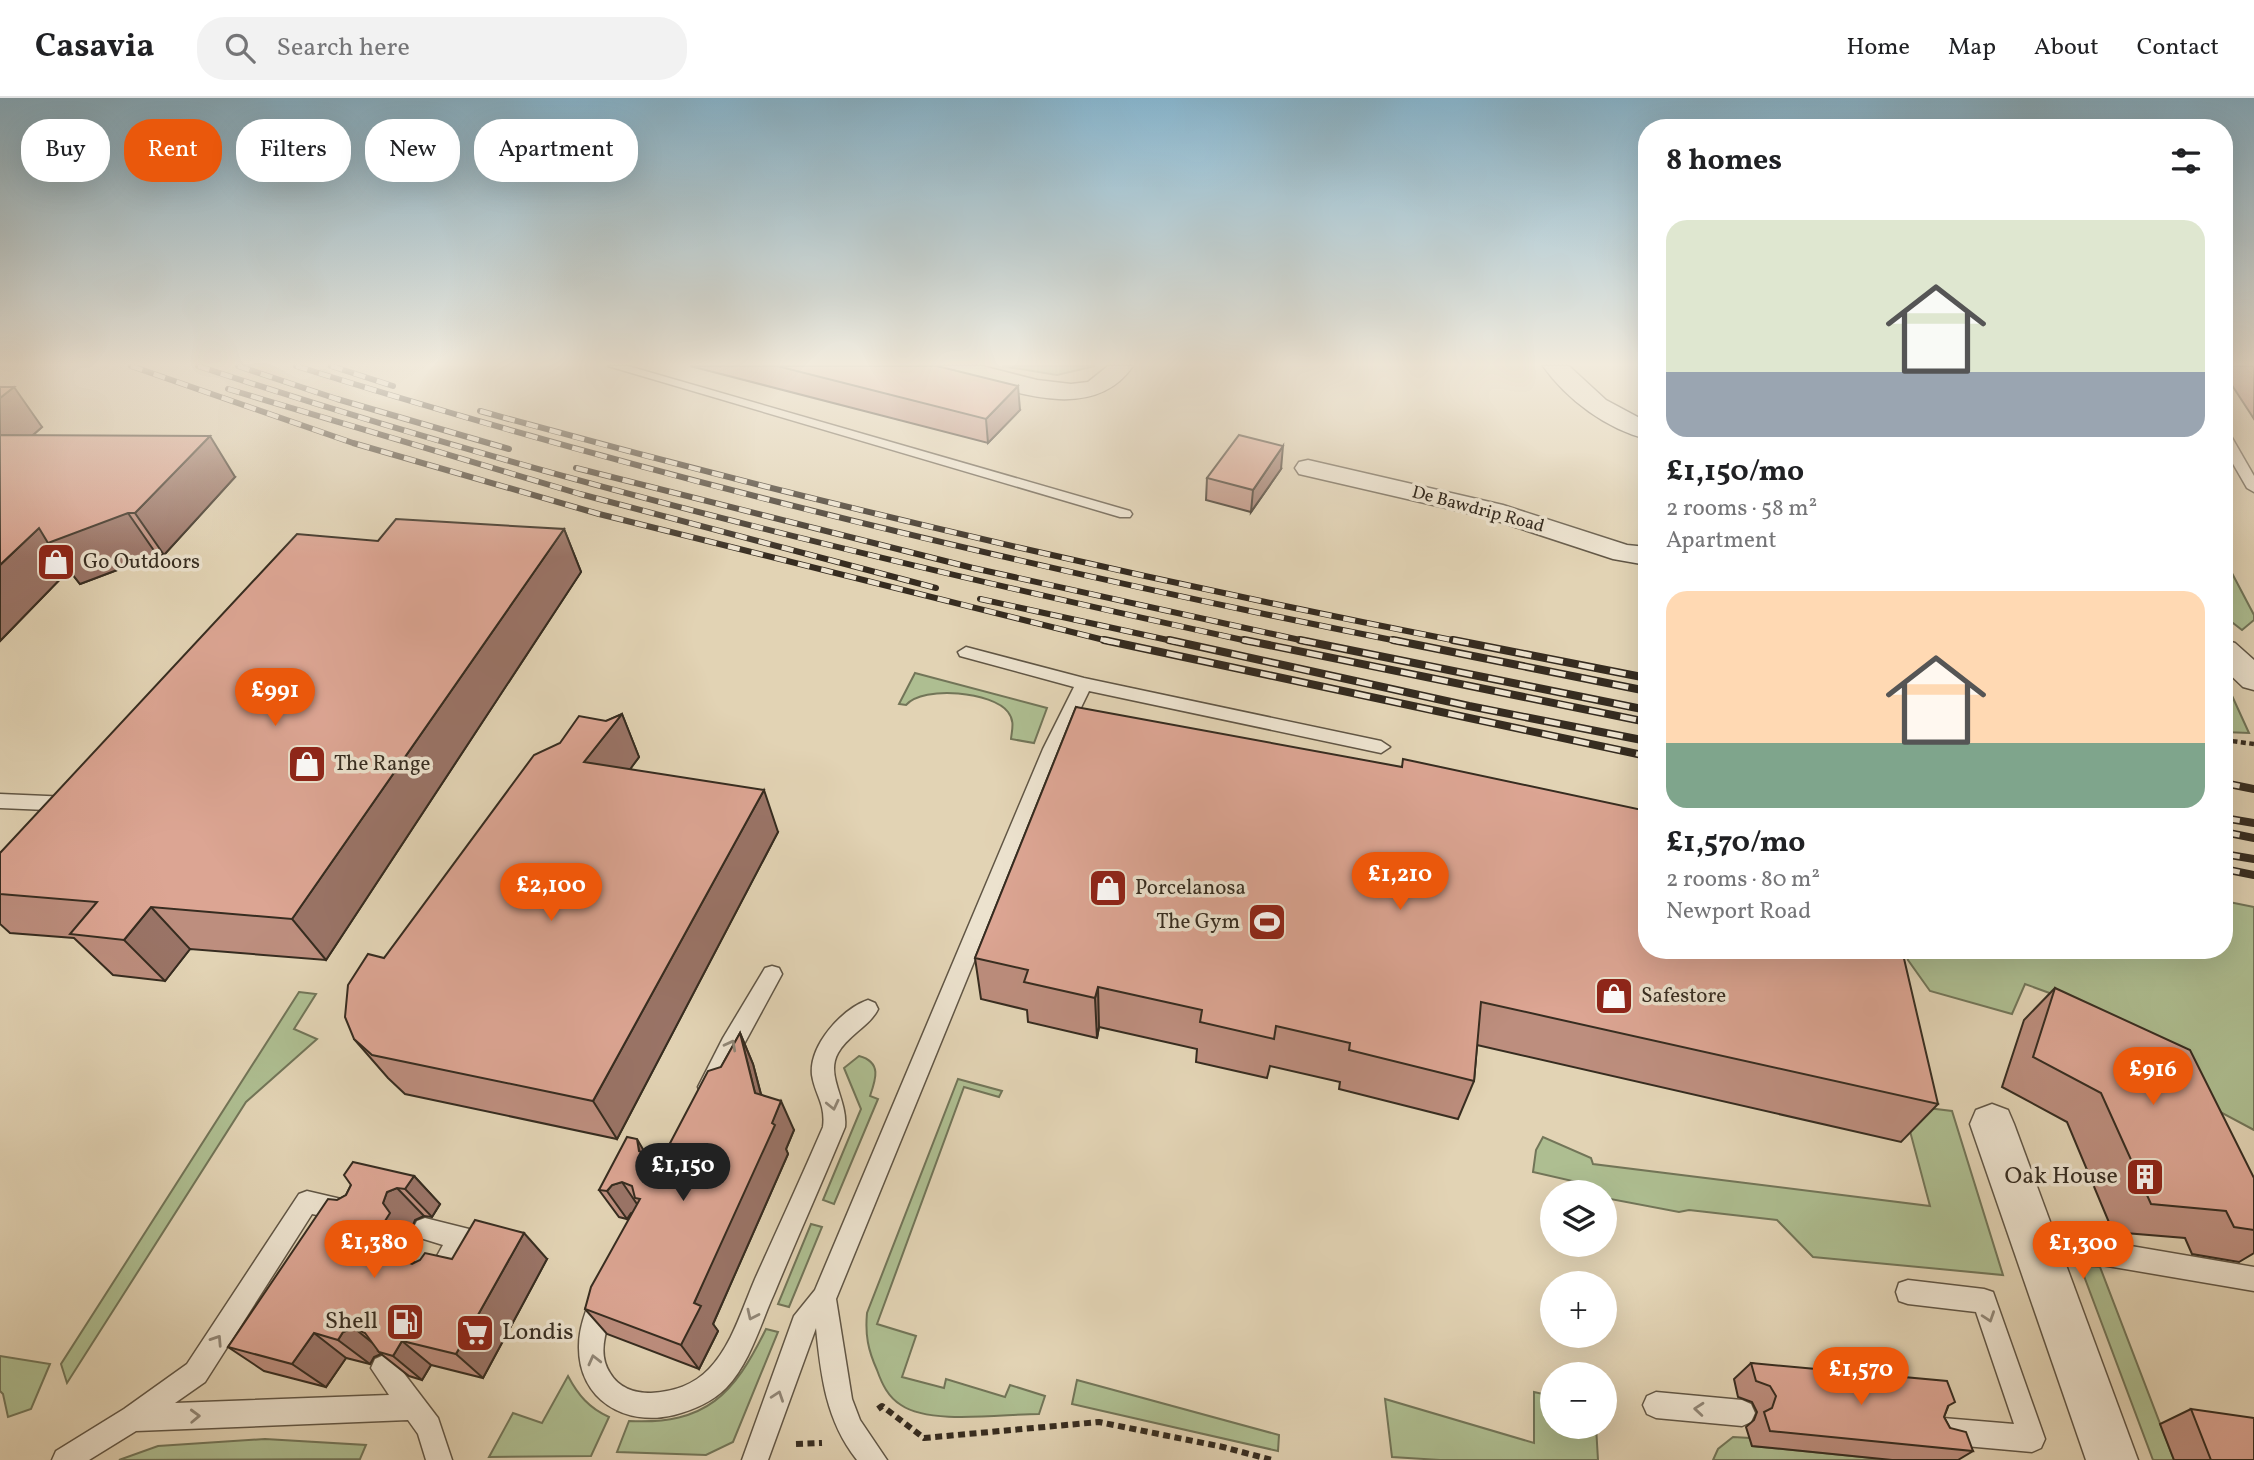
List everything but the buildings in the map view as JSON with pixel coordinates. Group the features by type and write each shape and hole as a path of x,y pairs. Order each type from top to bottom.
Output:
{"street":[{"name":"De Bawdrip Road","path":"1308,468 1493,511 1623,553 1638,555"},
{"path":"2233,659 2254,679"},
{"path":"52,833 88,794"},
{"path":"1992,1124 2112,1460"}],"lane":[{"path":"833,430 1125,514"},
{"path":"2233,452 2254,488"},
{"path":"965,652 1084,684 1381,747"},
{"path":"755,1460 803,1325 824,1299 1052,749 1084,684"},
{"path":"0,801 88,794"},
{"path":"701,1102 730,1045 772,974"},
{"path":"612,1282 595,1315 590,1356 602,1383 612,1395 653,1405 674,1404 695,1395 717,1380 755,1309 834,1127 837,1110 822,1072 825,1062 834,1041 847,1023 868,1009"},
{"path":"65,1460 133,1418 195,1373 307,1202 365,1214"},
{"path":"425,1229 461,1237 438,1276"},
{"path":"2032,1241 2254,1279"},
{"path":"1908,1292 1984,1301 2032,1439 1936,1431"},
{"path":"824,1299 830,1329 834,1381 850,1427 874,1460"},
{"path":"384,1368 429,1427 439,1460"},
{"path":"1656,1405 1742,1413"},
{"path":"133,1418 415,1407"}],"path":[{"path":"2233,741 2254,744"},
{"path":"869,1416 882,1406 924,1438 1098,1422 1223,1447 1272,1460"},
{"path":"785,1446 823,1443"}],"green space":[{"path":"2233,575 2254,615 2254,620 2242,630 2233,623"},
{"path":"915,673 1047,708 1034,743 1011,739 1013,725 1010,715 1000,705 988,700 942,693 915,699 906,705 899,704"},
{"path":"2233,698 2249,733 2233,732"},
{"path":"2233,903 2254,907 2254,1130 2222,1113 2085,1006 2025,984 2012,1014 1930,991 1908,960 2233,959"},
{"path":"299,992 316,994 294,1029 317,1039 246,1102 67,1383 61,1364"},
{"path":"859,1056 871,1062 874,1067 875,1077 870,1096 878,1099 834,1204 823,1200 861,1109 844,1068"},
{"path":"958,1079 1002,1091 999,1097 964,1087 877,1324 916,1336 902,1377 944,1388 946,1379 1005,1397 1010,1385 1045,1396 1039,1414 948,1417 914,1411 896,1402 889,1394 869,1349 867,1313"},
{"path":"1903,1105 1952,1111 2003,1275 1813,1257 1777,1220 1689,1210 1679,1212 1617,1200 1617,1180 1568,1180 1533,1172 1536,1150 1543,1137 1591,1158 1593,1164 1930,1206"},
{"path":"811,1224 822,1227 789,1307 778,1304"},
{"path":"2087,1266 2100,1267 2174,1460 2153,1460 2084,1276 2083,1270"},
{"path":"766,1329 778,1332 733,1442 706,1455 617,1452 629,1421 656,1421 679,1417 698,1411 715,1401 742,1371"},
{"path":"0,1356 50,1364 31,1409 8,1417 0,1391"},
{"path":"568,1376 585,1400 609,1417 591,1456 489,1457 513,1413 542,1423"},
{"path":"1077,1380 1279,1435 1278,1451 1072,1404"},
{"path":"1534,1392 1540,1393 1540,1439 1597,1439 1598,1460 1440,1460 1392,1457 1385,1399 1534,1443"},
{"path":"1733,1437 1750,1438 1752,1446 1892,1460 1713,1460 1718,1449"},
{"path":"265,1439 366,1445 360,1459 119,1460 158,1446"}],"railway":[{"path":"314,430 599,514 1112,642"},
{"path":"364,430 580,494 936,588"},
{"path":"403,430 721,518 853,551 1252,642"},
{"path":"442,430 509,449"},
{"path":"508,430 845,519 1123,584 1402,642"},
{"path":"549,430 969,536 1462,642"},
{"path":"576,468 973,568 1309,642"},
{"path":"980,599 1177,642"},
{"path":"1104,640 1638,754"},
{"path":"1169,640 1469,706 1638,739"},
{"path":"1244,640 1638,720"},
{"path":"1300,640 1638,708"},
{"path":"1393,640 1638,689"},
{"path":"1453,640 1638,676"},
{"path":"2233,785 2254,789"},
{"path":"2233,820 2254,823"},
{"path":"2233,834 2254,838"},
{"path":"2233,856 2254,859"},
{"path":"2233,871 2254,875"}],"place":[{"name":"Go Outdoors","path":"56,562"},
{"name":"The Range","path":"307,764"},
{"name":"Porcelanosa","path":"1108,888"},
{"name":"The Gym","path":"1267,922"},
{"name":"Safestore","path":"1614,996"},
{"name":"Oak House","path":"2145,1177"},
{"name":"Shell","path":"405,1322"},
{"name":"Londis","path":"475,1333"}]}
